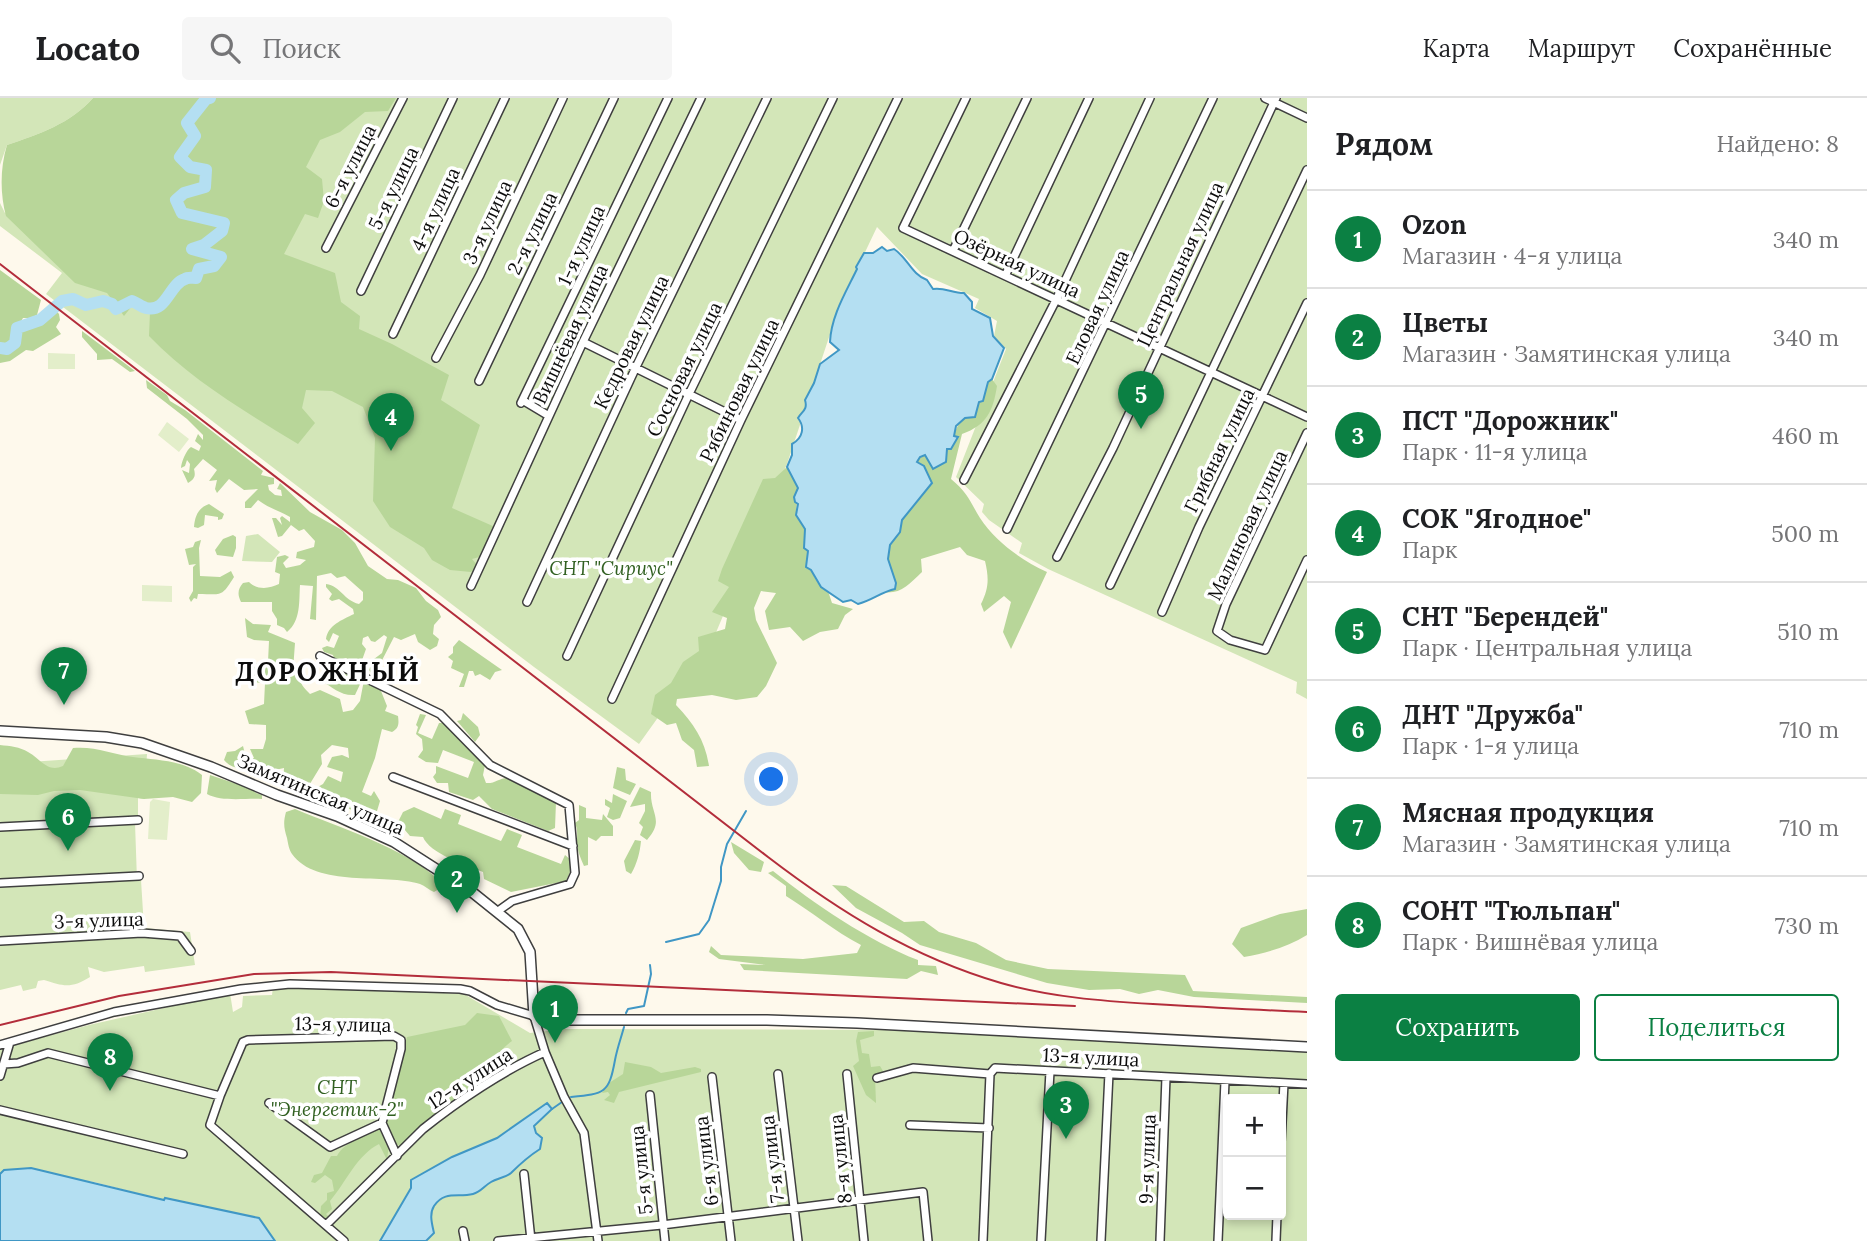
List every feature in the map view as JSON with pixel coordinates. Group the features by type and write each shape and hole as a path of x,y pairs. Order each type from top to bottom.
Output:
{"street":[{"name":"6-я улица","path":"326,248 403,98"},
{"name":"5-я улица","path":"361,291 453,98"},
{"name":"4-я улица","path":"393,334 505,98"},
{"name":"3-я улица","path":"436,358 480,275 563,98"},
{"name":"2-я улица","path":"479,381 614,98"},
{"name":"1-я улица","path":"549,416 523,402 667,98"},
{"name":"Вишнёвая улица","path":"471,586 583,342 701,98"},
{"name":"Кедровая улица","path":"527,602 636,367 767,98"},
{"name":"Сосновая улица","path":"567,656 689,394 833,98"},
{"name":"Рябиновая улица","path":"612,699 741,420 898,98"},
{"name":"Озёрная улица","path":"966,98 903,228 1307,416"},
{"path":"953,251 1027,98"},
{"path":"1006,275 1089,98"},
{"path":"964,480 1057,298 1150,98"},
{"name":"Еловая улица","path":"1007,529 1213,98"},
{"path":"1265,98 1275,100 1307,118"},
{"name":"Центральная улица","path":"1057,557 1113,448 1275,100"},
{"path":"1110,585 1307,170"},
{"name":"Грибная улица","path":"1162,612 1199,527 1307,303"},
{"path":"583,342 741,420"},
{"name":"Малиновая улица","path":"1307,433 1226,604 1217,631 1230,640 1265,650 1307,560"},
{"path":"320,656 440,714 490,765 569,805 575,873 570,884 512,901 498,911"},
{"name":"Замятинская улица","path":"0,731 106,737 162,749 369,830 417,855 498,911 518,929 528,947 534,1016"},
{"path":"393,777 573,846"},
{"path":"0,827 138,820"},
{"path":"0,883 139,876"},
{"name":"3-я улица","path":"0,941 142,933 180,936 191,951"},
{"path":"0,1045 138,1007 241,989 290,984 460,989 470,991 497,1005 560,1021 754,1020 857,1023 1307,1047"},
{"path":"534,1016 545,1052 564,1097 584,1133 598,1241"},
{"name":"13-я улица","path":"220,1096 243,1042 248,1040 394,1036 401,1040 401,1049 382,1123"},
{"path":"0,1076 10,1042"},
{"name":"12-я улица","path":"326,1225 439,1116 525,1061 545,1052"},
{"path":"4,1064 18,1063 48,1053 220,1096 210,1125 344,1241"},
{"name":"13-я улица","path":"877,1078 912,1068 990,1074 995,1068 1307,1084"},
{"path":"1041,1241 1050,1071"},
{"path":"1101,1241 1109,1073"},
{"name":"7-я улица","path":"778,1074 798,1241"},
{"name":"8-я улица","path":"847,1074 864,1241"},
{"path":"983,1241 990,1074"},
{"name":"6-я улица","path":"712,1077 731,1241"},
{"name":"9-я улица","path":"1160,1241 1166,1077"},
{"path":"1218,1241 1225,1081"},
{"path":"1283,1094 1284,1083"},
{"name":"5-я улица","path":"650,1095 665,1241"},
{"path":"269,1103 330,1147 382,1123 397,1156"},
{"path":"0,1110 183,1154"},
{"path":"910,1125 989,1128"},
{"path":"524,1174 531,1239"},
{"path":"498,1241 923,1192 928,1241"},
{"path":"1276,1241 1277,1220"},
{"path":"463,1231 465,1241"}],"green space":[{"path":"0,98 93,98 64,121 7,145 0,165"},
{"path":"93,98 396,98 388,111 365,112 340,132 320,140 306,167 322,179 324,201 318,218 305,214 284,254 335,273 341,302 360,316 359,329 449,375 441,400 480,425 452,508 495,527 483,556 472,559 478,566 471,572 450,570 432,560 424,548 390,527 373,501 375,438 363,407 332,391 306,390 302,408 315,423 298,444 220,394 165,352 149,336 150,312 132,306 124,316 107,293 75,283 6,216 2,181 7,145 64,121"},
{"name":"СНТ \"Сириус\"","path":"200,98 1307,98 1307,699 1296,693 1297,682 1048,569 1019,553 1022,543 989,520 982,512 984,504 956,477 1006,349 994,336 997,321 975,308 979,299 922,274 877,227 839,307 787,464 712,642 639,744 534,667 46,294 62,273 0,226 0,203 5,213"},
{"path":"0,270 41,300 37,315 23,318 20,323 24,327 32,328 38,324 41,314 51,316 48,309 54,308 59,314 60,320 56,327 61,334 33,351 26,350 10,361 0,363"},
{"path":"82,331 135,371 130,372 112,359 97,360 97,354 82,337"},
{"path":"48,353 75,354 75,369 48,369"},
{"path":"992,379 997,386 991,410 977,426 962,434 951,479 965,493 986,527 1001,542 1047,572 1011,649 1003,632 1011,602 1004,596 984,612 981,604 988,583 985,561 967,555 960,547 921,559 922,572 908,585 894,592 881,592 895,589 896,584 888,559 890,545 899,532 902,520 932,483 916,462 926,455 930,463 957,437 954,436 957,428"},
{"path":"146,380 263,471 261,475 274,478 274,484 268,485 275,495 282,496 281,490 277,489 280,483 310,512 342,530 355,543 368,566 387,579 398,580 416,588 426,601 438,610 441,617 434,625 433,634 439,639 437,646 430,650 418,642 415,634 401,640 394,637 377,670 372,674 369,670 374,659 382,653 387,637 384,635 375,642 368,636 363,638 362,644 366,649 361,663 357,664 346,658 334,659 333,655 324,652 322,648 334,648 339,636 333,633 329,642 326,639 330,630 354,614 353,609 339,599 329,599 332,594 326,584 335,587 354,602 359,604 363,600 363,592 345,576 337,578 331,573 317,576 316,620 310,619 313,586 300,585 297,617 287,632 277,625 272,602 241,602 239,592 243,583 249,582 263,588 279,584 280,574 275,572 277,557 289,557 283,563 286,568 300,565 306,560 296,558 297,552 314,547 315,541 304,529 299,531 291,525 278,537 272,518 276,518 282,525 282,516 290,522 290,517 258,500 251,508 245,508 245,502 258,489 244,490 229,479 217,493 217,480 209,481 217,470 203,459 194,469 194,478 188,483 182,470 189,473 190,464 187,460 181,468 182,462 191,447 199,451 201,446 195,441 198,434 203,440 203,435 147,388"},
{"path":"167,422 189,439 179,452 158,435"},
{"path":"787,467 798,488 796,516 805,529 804,548 808,551 813,574 819,584 828,591 832,603 853,609 845,615 838,629 820,632 803,641 790,627 769,630 765,611 776,593 761,591 754,608 756,620 777,663 766,686 757,697 736,700 712,695 677,699 676,705 693,726 705,748 709,766 697,767 694,750 682,740 676,723 667,725 651,714 655,695 671,683 683,662 699,651 698,637 725,629 727,618 712,612 729,587 718,581 722,569 763,479 775,478"},
{"path":"209,504 224,514 222,519 205,515 204,525 194,527 198,513"},
{"path":"258,534 280,552 272,562 242,561 246,536"},
{"path":"233,535 236,537 236,548 233,557 217,555 215,550 223,539"},
{"path":"201,540 200,576 220,577 231,571 234,577 223,592 198,594 197,599 194,598 191,602 189,598 193,591 193,567 196,564 189,565 185,549 193,547 195,542"},
{"path":"142,585 172,586 172,602 142,601"},
{"path":"245,618 253,624 271,625 268,632 295,643 293,670 299,675 303,686 310,694 320,690 340,699 343,712 353,710 360,701 364,680 379,686 387,706 385,711 398,716 398,724 392,732 382,729 375,758 362,792 371,796 374,791 380,801 377,811 372,815 334,805 315,796 316,788 323,784 328,776 341,782 343,772 327,767 332,757 342,755 349,758 348,748 332,745 321,755 322,764 305,792 283,783 284,768 275,770 267,777 258,768 253,776 224,760 227,752 243,746 250,760 254,758 250,749 263,749 266,739 266,725 249,724 245,711 264,704 265,683 250,682 248,665 268,662 269,641 247,637"},
{"path":"459,640 502,670 495,672 490,680 480,674 475,676 473,671 469,671 464,687 459,687 464,674 451,668 453,661 448,657"},
{"path":"334,666 362,680 355,695 341,693 321,681 323,674"},
{"path":"463,713 478,727 480,735 475,742 457,721 461,720"},
{"path":"420,714 426,715 418,733 432,739 439,723 448,723 469,749 481,755 485,765 483,775 486,783 506,778 515,779 556,802 555,828 548,831 492,809 479,796 473,800 449,792 448,783 437,783 433,777 436,766 468,778 474,762 443,750 438,763 426,762 418,757 423,750 422,739 416,734"},
{"path":"0,745 25,750 53,768 63,766 73,748 96,749 178,764 202,775 201,793 192,802 173,797 144,799 80,790 38,795 0,794"},
{"path":"147,754 144,799 138,798 138,822 135,823 137,880 141,880 144,928 190,932 195,965 145,972 144,966 104,972 88,967 90,977 72,985 44,980 38,981 36,988 23,991 21,985 0,990 0,764"},
{"path":"617,767 625,769 626,780 636,784 630,795 613,788"},
{"path":"210,775 252,789 262,795 262,799 226,799 207,794"},
{"path":"640,787 651,792 656,822 647,840 640,835 643,827 639,823 645,811 645,804 630,807"},
{"path":"613,794 627,801 620,818 613,820 607,817 610,808 605,805 605,799 612,803"},
{"path":"153,799 170,802 167,840 148,839 150,802"},
{"path":"579,805 586,808 586,818 602,820 603,814 613,826 613,836 601,836 596,841 588,837 588,865 584,866 578,848 575,823 579,820"},
{"path":"414,807 441,819 445,809 461,815 458,824 501,841 507,829 522,835 517,847 561,864 565,855 571,860 571,870 566,881 511,892 484,879 483,872 440,854 423,837 410,836 398,822 403,812"},
{"path":"295,809 370,839 408,858 439,880 439,889 434,892 420,884 405,881 334,876 303,865 291,852 285,828 286,812"},
{"path":"635,840 641,841 641,845 631,874 626,871 624,861"},
{"path":"731,842 764,862 761,872 749,870 734,853"},
{"path":"773,871 862,932 918,960 918,965 936,966 938,975 921,971 907,979 744,970 740,964 766,965 719,959 709,952 711,946 721,955 803,959 857,953 861,945 786,896 786,886 768,873"},
{"path":"832,885 846,886 904,922 924,921 939,932 976,943 1006,960 1048,969 1185,975 1193,991 1307,997 1307,1003 1194,997 1158,990 1139,994 1120,989 1089,990 1047,983 920,945 856,908"},
{"path":"1307,909 1307,935 1292,943 1244,957 1232,944 1241,928 1280,914"},
{"name":"СHТ \"Энергетик-2\"","path":"307,986 464,994 530,1033 564,1029 887,1030 1307,1051 1307,1241 426,1241 434,1233 431,1219 438,1201 447,1196 478,1192 491,1182 508,1175 540,1149 534,1126 551,1109 547,1103 497,1138 452,1157 411,1188 380,1241 275,1241 259,1218 165,1198 164,1200 94,1182 4,1170 0,1174 0,1049 89,1025 230,993 233,1012 242,1007 243,996 272,995 273,987"},
{"path":"477,1013 499,1016 512,1041 500,1053 500,1069 425,1124 403,1146 395,1144 385,1120 407,1037 465,1025"},
{"path":"874,1031 874,1036 860,1040 862,1053 869,1054 871,1067 880,1066 883,1071 875,1077 876,1103 866,1095 853,1066 859,1061 856,1041 858,1032"},
{"path":"625,1062 651,1067 661,1073 695,1067 701,1069 701,1072 619,1092 614,1103 604,1100 610,1095 608,1092 602,1093 609,1083 623,1074"},
{"path":"379,1129 389,1145 387,1160 379,1144 364,1155 330,1201 332,1209 326,1214 331,1219 326,1225 320,1218 321,1206 327,1200 327,1193 334,1191 332,1180 325,1175 315,1183 311,1182 314,1175 322,1173 331,1156 337,1156 350,1143"}],"water":[{"path":"882,247 887,251 894,249 899,252 933,289 964,293 972,302 972,309 990,318 993,336 1004,348 992,379 988,382 983,401 979,402 975,417 965,418 956,426 954,436 958,437 951,449 947,449 946,462 933,469 925,455 917,462 924,466 932,483 902,520 900,532 890,545 888,559 896,583 895,589 858,604 851,600 843,602 821,587 811,570 806,567 808,551 804,548 805,529 796,515 798,504 794,497 798,488 787,467 792,455 792,444 799,439 802,432 798,418 805,408 805,400 820,364 839,350 830,342 840,304 864,253 873,253"},
{"path":"547,1103 552,1109 534,1126 536,1133 542,1138 540,1149 511,1173 491,1182 476,1193 447,1196 438,1201 431,1219 434,1233 426,1241 380,1241 411,1188 411,1180 452,1157 497,1138"},
{"path":"31,1168 164,1200 165,1198 259,1218 275,1241 0,1241 0,1174 4,1170"}],"waterway":[{"path":"0,348 7,349 15,343 17,328 40,320 62,301 73,299 86,305 103,301 112,304 116,309 132,301 153,308 159,306 180,282 187,278 196,278 199,269 214,266 221,257 192,249 204,245 222,231 224,223 182,213 176,200 184,193 205,187 206,170 190,167 180,157 195,136 187,123 206,99 210,98"},
{"path":"666,942 699,934 709,920 721,881 721,867 727,844 746,811"},
{"path":"626,1013 628,1009 644,1006 651,974 650,965"},
{"path":"571,1097 591,1095 604,1090 613,1071 624,1027"},
{"path":"552,1109 562,1102"}],"railway":[{"path":"0,264 768,857 822,896 878,931 968,972 1038,992 1115,1001 1307,1012"},
{"path":"0,1025 119,996 254,974 331,972 1075,1006"}],"place":[{"name":"СНТ \"Берендей\"","path":"1141,429"},
{"name":"СОК \"Ягодное\"","path":"391,451"},
{"name":"Мясная продукция","path":"64,705"},
{"name":"ДНТ \"Дружба\"","path":"68,851"},
{"name":"Цветы","path":"457,913"},
{"name":"Ozon","path":"555,1043"},
{"name":"СОНТ \"Тюльпан\"","path":"110,1091"},
{"name":"ПСТ \"Дорожник\"","path":"1066,1139"}],"district":[{"name":"ДОРОЖНЫЙ","path":"328,672"}]}
